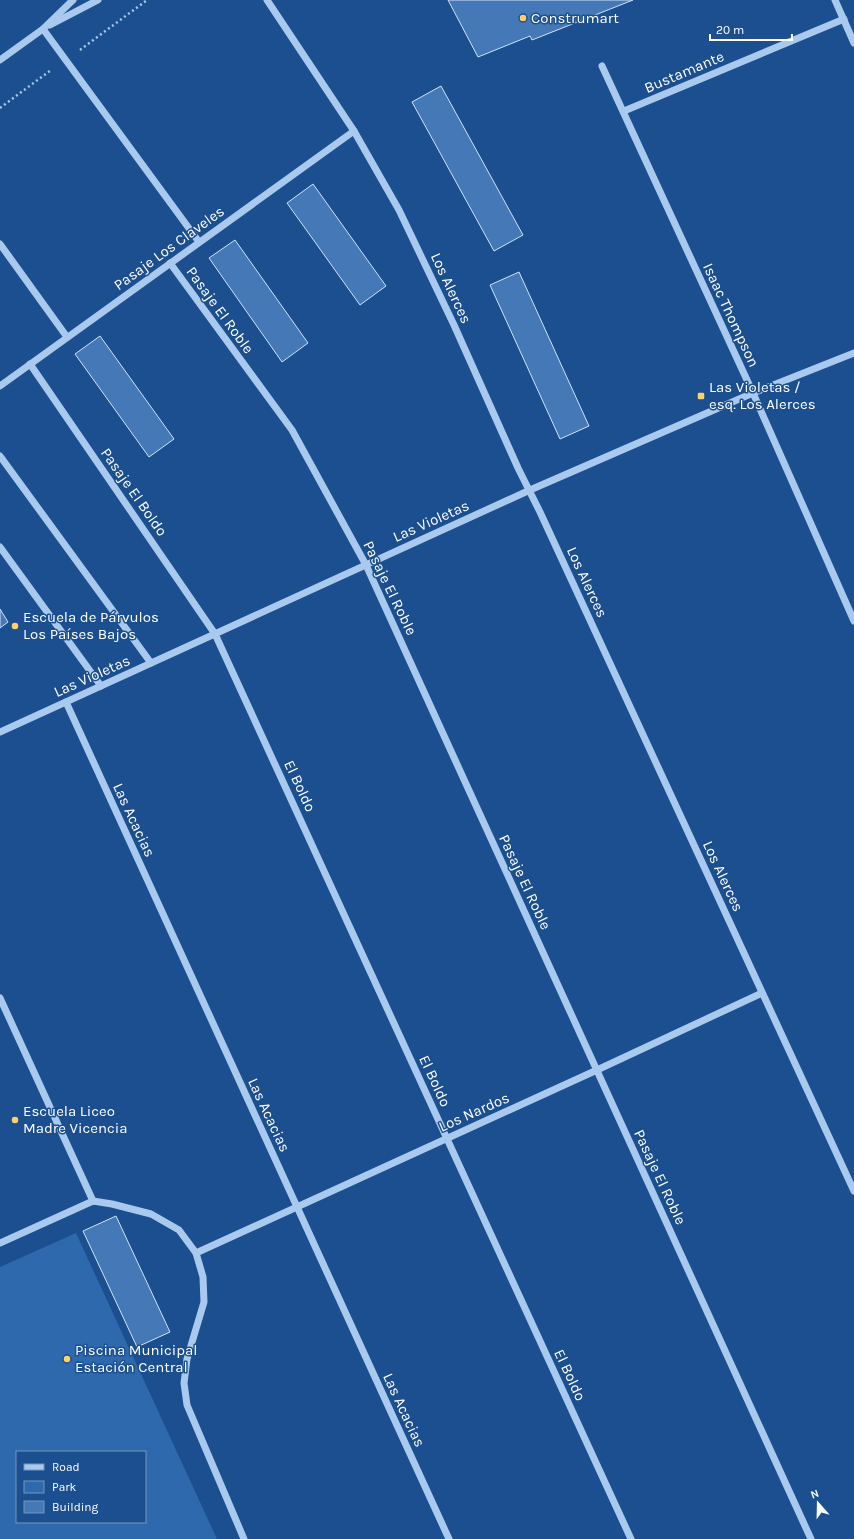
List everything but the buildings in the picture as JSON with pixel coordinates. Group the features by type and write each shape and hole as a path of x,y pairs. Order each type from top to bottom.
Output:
{"street":[{"path":"43,29 73,0"},
{"path":"0,60 43,29 98,0"},
{"name":"Los Alerces","path":"266,0 354,131 399,210 454,325 500,429 530,490 854,1191"},
{"path":"835,0 854,43"},
{"name":"Bustamante","path":"624,111 844,19"},
{"name":"Pasaje El Roble","path":"43,29 199,242"},
{"name":"Isaac Thompson","path":"602,66 753,393 854,621"},
{"name":"Pasaje Los Claveles","path":"0,386 354,131"},
{"path":"0,244 67,337"},
{"name":"Pasaje El Roble","path":"170,263 292,430 366,565 811,1539"},
{"name":"Las Violetas","path":"0,732 530,490 753,393 854,353"},
{"name":"Pasaje El Boldo","path":"30,364 216,634"},
{"path":"0,456 151,663"},
{"path":"0,547 101,686"},
{"name":"El Boldo","path":"216,634 631,1539"},
{"name":"Las Acacias","path":"66,702 449,1539"},
{"name":"Los Nardos","path":"196,1253 762,993"},
{"path":"0,998 93,1201"},
{"path":"0,1243 93,1201 112,1204 151,1214 179,1230 196,1253 203,1277 204,1302 187,1359 184,1383 187,1405 244,1539"}],"green space":[{"name":"Piscina Municipal Estación Central","path":"76,1233 217,1539 0,1539 0,1267"}],"place":[{"name":"Construmart","path":"523,18"},
{"name":"Las Violetas / esq. Los Alerces","path":"701,396"},
{"name":"Escuela de Párvulos Los Países Bajos","path":"15,626"},
{"name":"Escuela Liceo Madre Vicencia","path":"15,1120"},
{"name":"Piscina Municipal Estación Central","path":"67,1359"}]}
